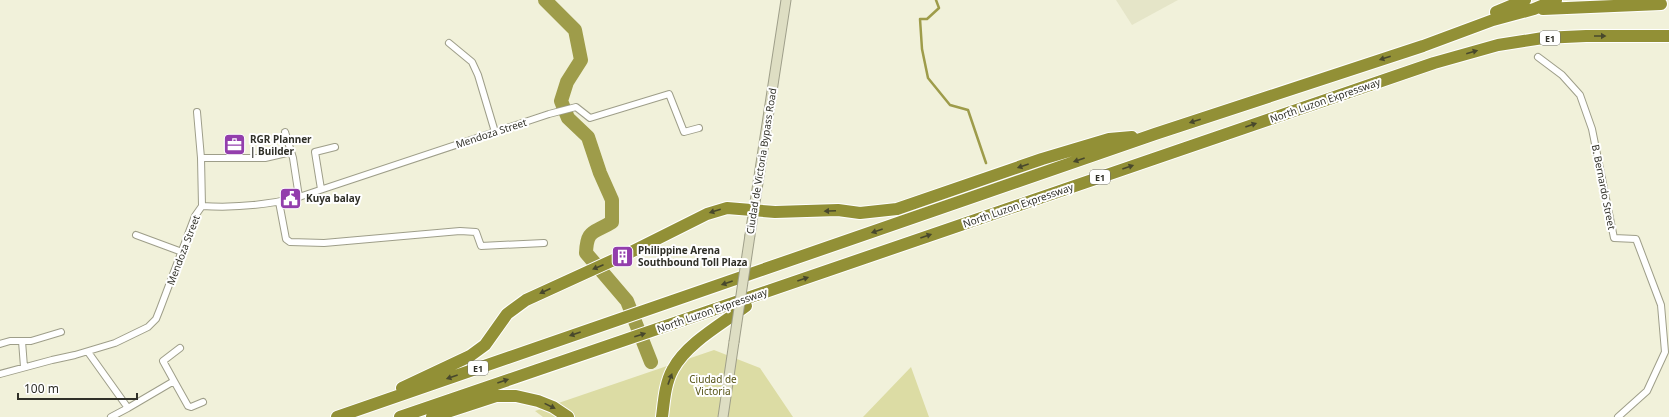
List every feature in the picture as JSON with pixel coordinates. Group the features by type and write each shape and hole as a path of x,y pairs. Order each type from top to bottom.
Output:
{"highway":[{"path":"1422,46 1466,22 1525,0"},
{"name":"North Luzon Expressway","path":"341,416 1155,134 1422,46 1493,20 1534,9 1556,0"},
{"name":"North Luzon Expressway","path":"1534,9 1661,4"},
{"name":"North Luzon Expressway","path":"400,417 1434,63 1498,45 1543,38 1586,36 1669,36"},
{"path":"341,416 470,356 485,345 507,314 526,300 615,260 707,214 727,208 794,212 838,210 860,213 897,208 1042,159 1109,139 1155,134"},
{"path":"662,417 666,389 673,369 688,349 766,291"},
{"path":"432,417 496,396 516,396 538,401 553,407 568,417"}],"main road":[{"name":"Ciudad de Victoria Bypass Road","path":"723,417 786,0"}],"street":[{"path":"449,43 472,62 478,75 494,132"},
{"name":"B. Bernardo Street","path":"1538,57 1562,75 1580,95 1592,129 1614,238 1636,239 1661,305"},
{"name":"Mendoza Street","path":"0,374 88,352 128,337 148,327 156,319 195,216 202,206 215,207 279,202 299,197 548,114 576,107 580,112 590,118 669,94 684,132 699,128"},
{"path":"198,112 202,206"},
{"path":"285,132 296,174 299,197"},
{"path":"322,189 315,152 335,147"},
{"path":"201,158 265,158 291,152"},
{"path":"279,202 286,239 290,242 324,243 460,231 476,232 481,246 544,243"},
{"path":"136,235 182,252"},
{"path":"1618,417 1647,391 1665,352 1661,305 1669,305"},
{"path":"0,344 31,341 61,332"},
{"path":"22,341 24,367"},
{"path":"180,348 163,361 188,406 191,407 203,402"},
{"path":"88,352 128,408"},
{"path":"111,417 174,381"}],"shaded area":[{"path":"1116,0 1178,0 1132,25"}],"green space":[{"name":"Ciudad de Victoria","path":"714,350 760,368 793,417 543,417 535,411"},
{"path":"911,367 929,417 863,417"}],"waterway":[{"path":"545,0 575,30 581,60 567,82 561,101 568,118 588,137 600,173 612,200 612,222 592,233 588,240 586,253 627,301 651,362"},
{"path":"936,0 939,8 927,19 920,19 922,49 928,78 950,105 968,110 986,163"}],"place":[{"name":"RGR Planner | Builder","path":"235,145"},
{"name":"Kuya balay","path":"290,198"},
{"name":"Philippine Arena Southbound Toll Plaza","path":"623,256"}]}
